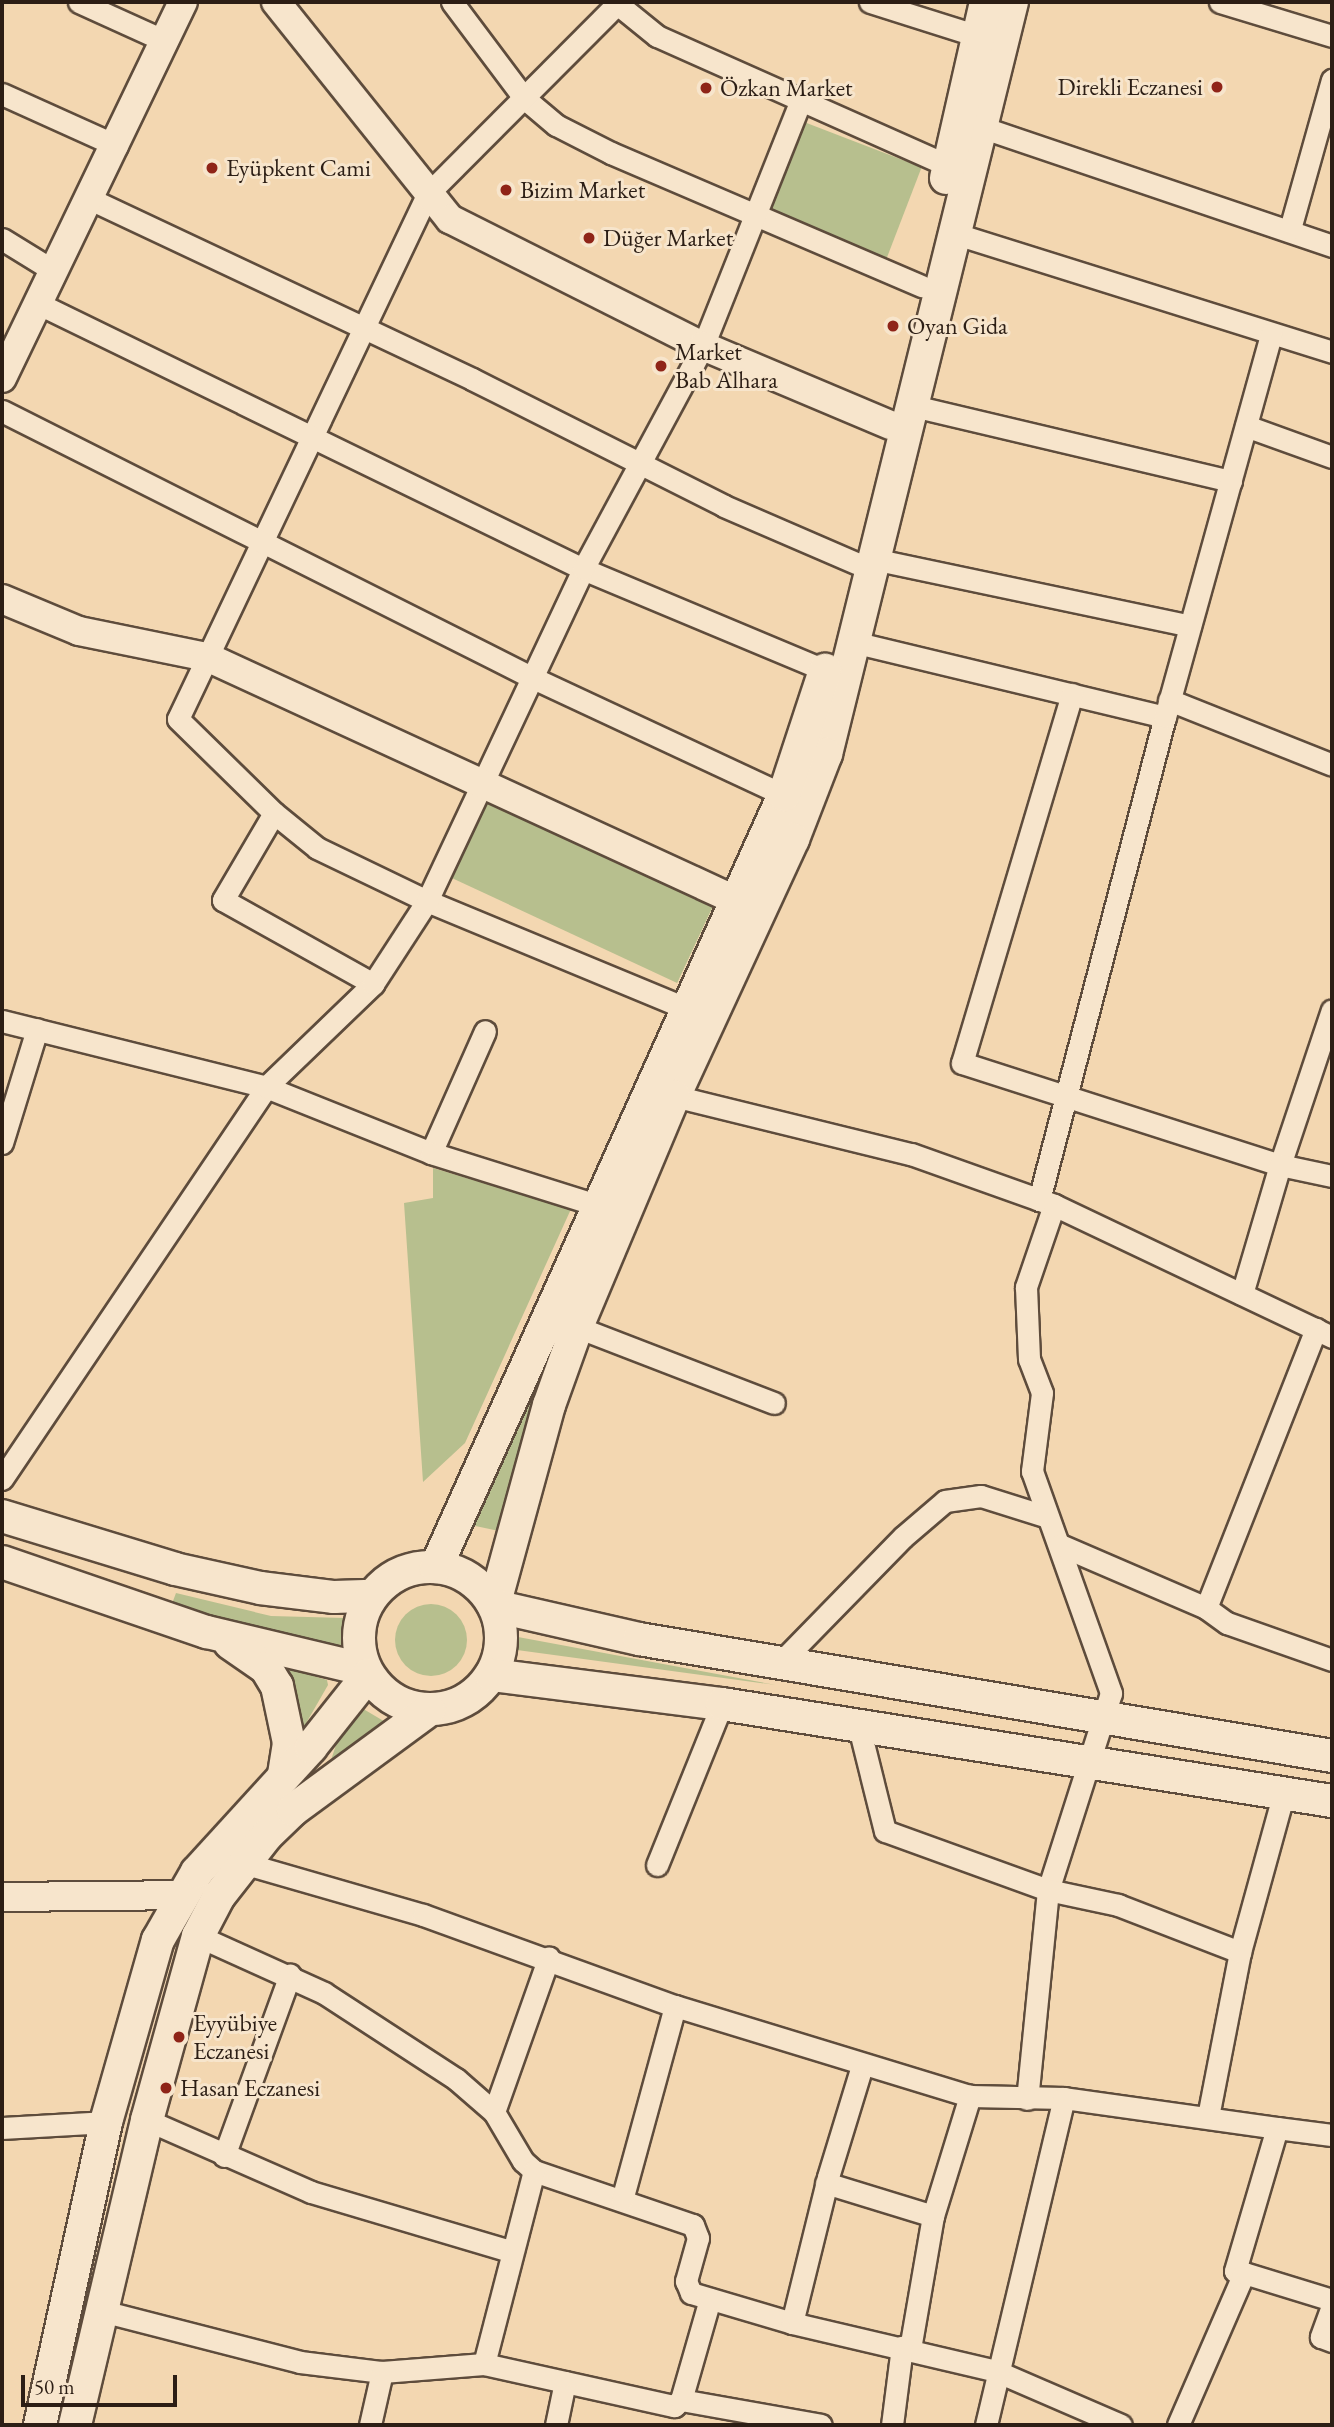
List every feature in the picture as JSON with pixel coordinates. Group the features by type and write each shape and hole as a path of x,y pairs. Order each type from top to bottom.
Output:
{"main road":[{"path":"900,415 922,286 986,2"},
{"path":"436,1567 685,1008 784,795 864,561 900,415 953,233 1012,2"},
{"path":"75,2425 147,2120 198,1936 243,1864 293,1810 429,1710 471,1696 491,1675 500,1648 494,1606 549,1405 577,1327 674,1096 793,839 825,754 853,642 864,561"},
{"path":"2,1516 175,1569 260,1588 334,1597 372,1596"},
{"path":"2,1562 207,1632 367,1672 394,1700 429,1710"},
{"path":"367,1672 359,1632 372,1596 407,1570 436,1567 470,1579 494,1606 639,1640 1106,1716 1332,1756"},
{"path":"207,1632 246,1651 266,1668 277,1686 289,1743 284,1775"},
{"path":"40,2425 106,2122 158,1940 180,1895 284,1775 367,1672"},
{"path":"491,1675 722,1704 1332,1801"}],"street":[{"path":"79,2 165,41"},
{"path":"2,378 117,146 183,2"},
{"path":"276,2 427,195 450,219 703,346 900,415 1231,481"},
{"path":"452,2 524,98 556,125 611,153 922,286"},
{"path":"870,2 978,36"},
{"path":"1220,2 1332,36"},
{"path":"685,1008 427,901 317,848 274,813 178,719 265,544 427,195 617,3 657,36 948,166"},
{"path":"1290,229 1332,80"},
{"path":"2,94 117,146"},
{"path":"2,1479 10,1444 266,1087 373,984 427,901 583,569 703,346 801,100"},
{"path":"981,127 1290,229 1332,246"},
{"path":"90,200 366,329 640,463 864,561 1190,626"},
{"path":"953,233 1332,352"},
{"path":"2,239 54,271"},
{"path":"39,304 315,436 583,569 825,670"},
{"path":"1027,2099 1048,1891 1106,1716 1111,1693 1032,1471 1042,1393 1029,1359 1026,1287 1069,1098 1167,709 1271,334"},
{"path":"2,411 533,678 784,795"},
{"path":"1246,426 1332,457"},
{"path":"2,599 79,631 207,657 735,900"},
{"path":"853,642 1072,694 1167,709 1332,765"},
{"path":"1072,694 962,1063 1280,1165 1332,1176"},
{"path":"274,813 223,900 373,984"},
{"path":"1242,1294 1280,1165 1332,1010"},
{"path":"2,1021 266,1087 431,1153 597,1205"},
{"path":"2,1143 37,1029"},
{"path":"431,1153 485,1031"},
{"path":"674,1096 911,1154 1047,1202 1324,1333 1206,1608"},
{"path":"577,1327 774,1403"},
{"path":"779,1664 894,1545 945,1501 981,1496 1048,1517"},
{"path":"1060,1545 1206,1608 1227,1623 1332,1660"},
{"path":"657,1865 722,1704"},
{"path":"859,1727 885,1831 1048,1891 1118,1905 1240,1952"},
{"path":"1208,2116 1240,1952 1284,1793"},
{"path":"243,1864 423,1915 549,1957 675,2006 862,2066 970,2096 1064,2098 1332,2135"},
{"path":"2,1897 180,1895"},
{"path":"198,1936 290,1975 456,2079 494,2112 523,2161 534,2171 693,2225 698,2238 686,2281 691,2293 792,2323 996,2371 1121,2425"},
{"path":"494,2112 549,1957"},
{"path":"224,2156 290,1975"},
{"path":"622,2200 675,2006"},
{"path":"792,2323 826,2183 862,2066"},
{"path":"892,2425 933,2216 970,2096"},
{"path":"986,2425 996,2371 1064,2098"},
{"path":"147,2120 311,2192 510,2251"},
{"path":"2,2128 106,2122"},
{"path":"1277,2129 1235,2271 1332,2300"},
{"path":"484,2364 510,2251 534,2171"},
{"path":"826,2183 933,2216"},
{"path":"1178,2425 1244,2273"},
{"path":"102,2312 300,2362 382,2372 484,2364 674,2406 681,2400 710,2299"},
{"path":"1332,2306 1321,2337 1332,2341"},
{"path":"370,2425 382,2372"},
{"path":"556,2425 565,2382"},
{"path":"681,2400 718,2416 821,2425"}],"green space":[{"path":"804,122 922,167 887,258 769,213"},
{"path":"486,799 713,905 677,983 450,877"},
{"path":"433,1168 571,1209 465,1443 423,1482 404,1203 433,1198"},
{"path":"541,1382 499,1531 466,1524 530,1384"},
{"path":"176,1593 271,1616 345,1618 351,1622 350,1628 344,1647 338,1647 170,1609"},
{"path":"431,1604 451,1610 461,1620 467,1640 461,1660 451,1670 431,1676 411,1670 401,1660 395,1640 401,1620 411,1610"},
{"path":"518,1637 776,1685 517,1650 514,1644"},
{"path":"279,1666 327,1680 328,1685 301,1732"},
{"path":"360,1707 387,1723 331,1760 340,1733"}],"place":[{"name":"Direkli Eczanesi","path":"1217,87"},
{"name":"Özkan Market","path":"706,88"},
{"name":"Eyüpkent Cami","path":"212,168"},
{"name":"Bizim Market","path":"506,190"},
{"name":"Düğer Market","path":"589,238"},
{"name":"Oyan Gida","path":"893,326"},
{"name":"Market Bab Alhara","path":"661,366"},
{"name":"Eyyübiye Eczanesi","path":"179,2037"},
{"name":"Hasan Eczanesi","path":"166,2088"}]}
